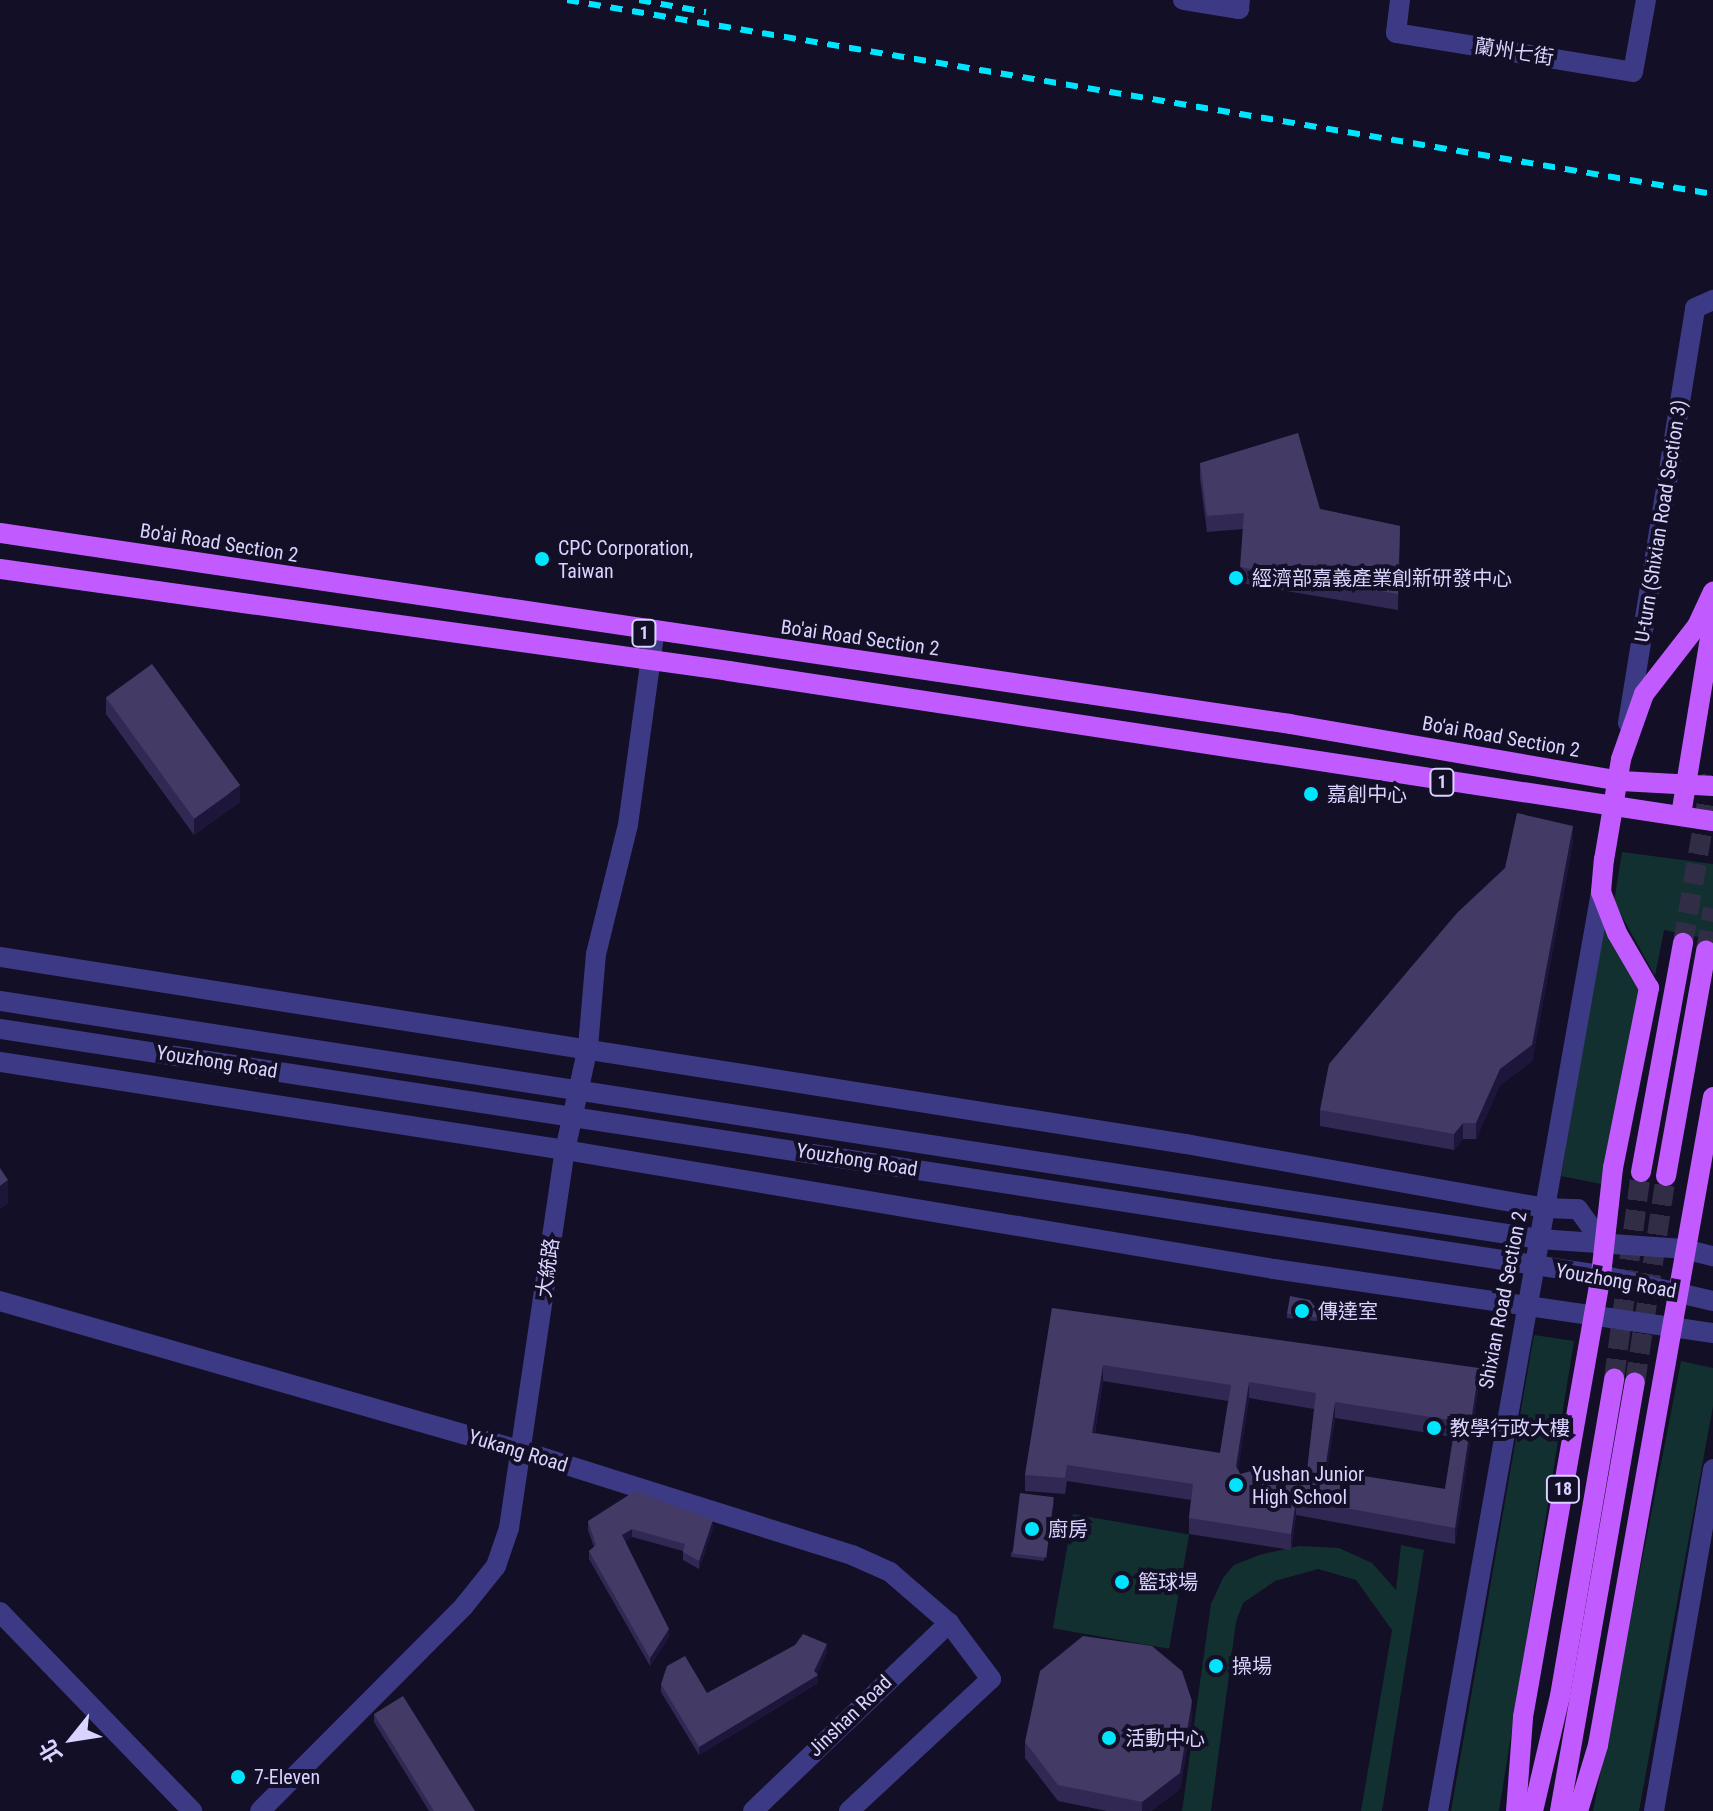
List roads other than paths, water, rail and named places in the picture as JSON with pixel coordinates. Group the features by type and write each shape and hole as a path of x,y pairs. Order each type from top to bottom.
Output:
{"main road":[{"name":"Bo'ai Road Section 2","path":"0,533 654,634 1290,724 1621,781 1689,782 1713,786"},
{"name":"1","path":"0,569 648,660 1615,810 1713,821"},
{"path":"1601,892 1621,781 1623,753 1644,694 1697,626 1713,592"},
{"path":"1681,815 1689,782 1699,687 1713,619"},
{"name":"18","path":"1516,1811 1523,1717 1649,988 1617,933 1601,892"},
{"path":"1641,1172 1683,943"},
{"path":"1666,1176 1706,951"},
{"path":"1578,1811 1598,1745 1713,1097"},
{"name":"18","path":"1533,1811 1560,1696 1614,1379"},
{"path":"1560,1811 1635,1383"}],"street":[{"path":"1183,0 1239,5"},
{"name":"蘭州七街","path":"1400,0 1396,33 1633,72 1646,0"},
{"name":"U-turn (Shixian Road Section 3)","path":"1623,753 1695,308 1713,300"},
{"name":"大統路","path":"260,1811 426,1646 496,1566 509,1528 565,1150 588,1047 596,954 628,825 648,660 654,634"},
{"name":"Shixian Road Section 2","path":"1438,1811 1525,1305 1601,892"},
{"name":"Youzhong Road","path":"0,957 588,1047 1544,1208 1578,1209 1603,1244"},
{"name":"Youzhong Road","path":"0,1001 579,1087 1539,1239 1684,1249 1713,1256"},
{"name":"Youzhong Road","path":"0,1029 1601,1275 1713,1301"},
{"name":"Youzhong Road","path":"0,1062 1713,1333"},
{"name":"Yukang Road","path":"0,1301 522,1451 852,1555 890,1572 949,1623 991,1679 849,1811"},
{"path":"1654,1811 1713,1469"},
{"path":"0,1612 192,1811"},
{"name":"Jinshan Road","path":"753,1811 949,1623"}],"tunnel":[{"path":"1683,943 1713,768"},
{"path":"1706,951 1713,909"},
{"path":"1614,1379 1641,1172"},
{"path":"1635,1383 1666,1176"}],"railway":[{"path":"567,0 1713,194"},
{"path":"639,0 706,12"}],"place":[{"name":"CPC Corporation, Taiwan","path":"542,559"},
{"name":"經濟部嘉義產業創新研發中心","path":"1236,578"},
{"name":"嘉創中心","path":"1311,794"},
{"name":"傳達室","path":"1302,1311"},
{"name":"教學行政大樓","path":"1434,1428"},
{"name":"Yushan Junior High School","path":"1236,1485"},
{"name":"廚房","path":"1032,1529"},
{"name":"籃球場","path":"1122,1582"},
{"name":"操場","path":"1216,1666"},
{"name":"活動中心","path":"1109,1738"},
{"name":"7-Eleven","path":"238,1777"}]}
